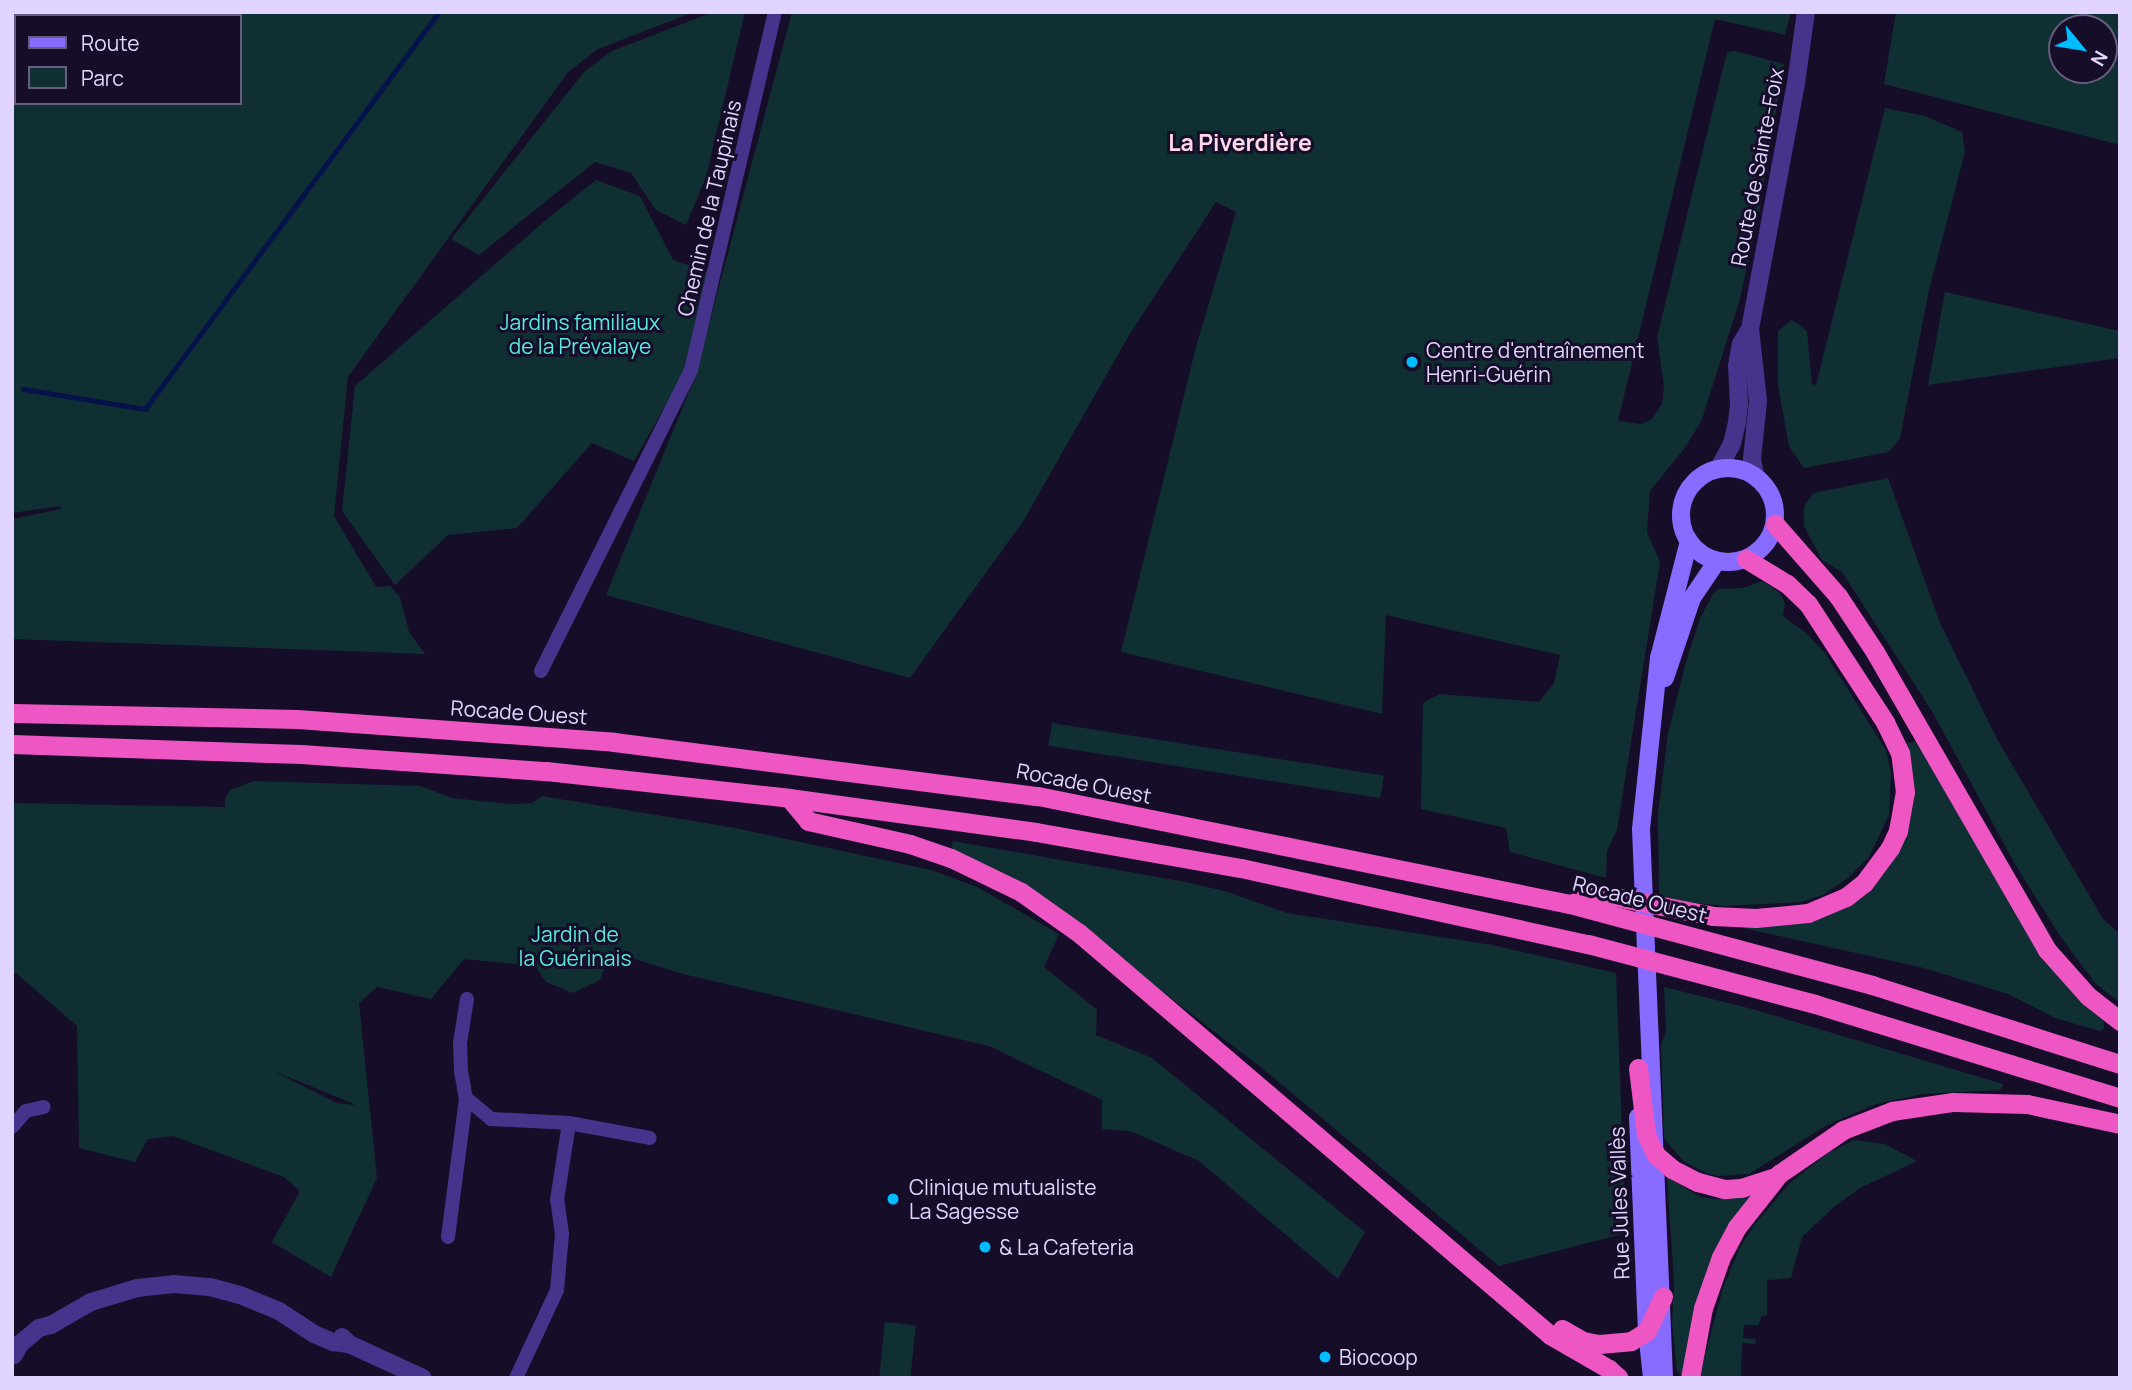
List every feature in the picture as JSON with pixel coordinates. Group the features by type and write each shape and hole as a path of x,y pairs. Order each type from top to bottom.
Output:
{"highway":[{"path":"1775,524 1838,596 1875,652 2047,950 2088,996 2120,1021"},
{"path":"1570,904 1600,894 1713,916 1756,918 1808,913 1846,897 1864,883 1890,849 1898,831 1905,792 1899,753 1885,722 1808,604 1787,584 1746,559"},
{"name":"Rocade Ouest","path":"12,713 297,719 614,742 1038,796 1570,904 1872,985 2120,1064"},
{"path":"12,744 155,747 463,764 789,798 1100,843 1253,871 1588,944 1815,1004 2120,1098"},
{"path":"789,798 808,821 910,844 951,858 1021,892 1079,933 1550,1335 1609,1369 1619,1378"},
{"path":"1638,1068 1646,1134 1656,1155 1687,1177 1725,1189 1741,1188 1779,1174 1843,1130 1892,1111 1920,1105 1964,1101 2027,1104 2120,1124"},
{"path":"1690,1378 1703,1308 1721,1256 1737,1227 1779,1174"},
{"path":"1423,1226 1568,1333 1583,1341 1614,1345 1631,1341 1647,1331 1663,1297"}],"main road":[{"path":"1718,468 1737,468 1755,475 1772,495 1775,524 1766,544 1746,559 1717,561 1701,554 1689,541 1681,520 1684,497 1698,478 1718,468"},
{"name":"Rue Jules Vallès","path":"1664,1378 1663,1297 1647,1027 1641,829 1659,658 1689,541"},
{"name":"Rue Jules Vallès","path":"1654,709 1689,606 1717,561"},
{"name":"Rue Jules Vallès","path":"1647,1027 1638,1068 1638,1151 1651,1378"}],"street":[{"name":"Chemin de la Taupinais","path":"541,671 691,370 775,12"},
{"name":"Route de Sainte-Foix","path":"1755,475 1752,459 1758,401 1750,329 1797,81 1806,12"},
{"name":"Route de Sainte-Foix","path":"1718,468 1732,444 1737,423 1737,366 1741,344 1750,329"},
{"path":"448,1237 466,1098 460,1042 467,999"},
{"path":"466,1098 491,1119 569,1122 650,1138"},
{"path":"12,1127 26,1111 44,1107"},
{"path":"516,1378 557,1290 562,1234 558,1199 569,1122"},
{"path":"13,1355 26,1338 40,1328 106,1296 137,1288 174,1284 210,1287 240,1295 279,1311 298,1314 337,1333 349,1344 400,1373 423,1378"}],"green space":[{"path":"12,12 694,12 598,49 568,72 348,377 334,516 376,587 390,586 400,597 409,632 425,654 12,639 12,519 61,509 60,506 12,513"},
{"path":"713,12 745,12 706,177 686,225 656,210 631,173 595,162 479,255 451,239 584,72 612,51"},
{"name":"Centre d'entraînement Henri-Guérin","path":"792,12 1791,12 1785,35 1715,19 1618,421 1641,424 1652,419 1662,404 1664,385 1657,337 1727,52 1735,51 1784,64 1759,213 1740,299 1701,422 1683,450 1650,491 1647,532 1660,562 1617,830 1607,851 1606,878 1510,852 1506,828 1421,809 1423,703 1440,694 1539,702 1554,683 1560,655 1386,615 1382,714 1121,652 1196,347 1236,212 1216,202 1128,337 1024,520 910,678 606,595 695,377"},
{"path":"1896,12 2120,12 2120,145 1884,84"},
{"path":"1885,108 1925,116 1962,132 1965,152 1929,290 1900,438 1889,452 1804,468 1789,446 1778,386 1778,331 1792,320 1807,331 1812,384 1816,385"},
{"name":"Jardins familiaux de la Prévalaye","path":"596,180 640,196 673,260 712,273 685,371 634,461 592,443 517,528 448,535 395,585 342,511 355,386 547,219"},
{"path":"1945,292 2120,331 2120,358 1928,385"},
{"path":"1888,478 1940,623 1997,739 2103,919 2120,934 2120,1003 2096,984 2060,936 2016,866 1933,713 1842,572 1822,560 1804,526 1804,507 1813,493"},
{"path":"1763,581 1780,593 1785,604 1783,616 1806,633 1825,653 1886,750 1891,772 1889,815 1869,857 1848,878 1823,895 1801,902 1725,906 1659,899 1658,814 1668,734 1700,618 1718,589 1743,588"},
{"path":"1052,723 1384,776 1380,798 1048,746"},
{"path":"1920,741 2103,1017 2104,1028 2100,1031 2055,1018 2008,994 1924,968 1743,928 1743,925 1785,925 1813,920 1835,912 1864,891 1913,780 1906,743"},
{"name":"Jardin de la Guérinais","path":"254,781 420,786 452,798 510,804 532,803 542,796 735,828 931,870 977,887 1059,934 1044,967 1097,1010 1096,1035 1152,1058 1365,1232 1338,1279 1199,1161 1130,1131 1102,1129 1102,1100 989,1046 683,974 622,955 606,964 600,980 573,993 546,982 535,966 464,959 431,999 377,987 359,1003 377,1178 331,1277 272,1242 300,1191 284,1177 173,1136 148,1139 135,1162 79,1148 77,1026 16,973 12,975 12,803 225,807 225,798 230,790","holes":["271,1070 354,1104 337,1103"]},
{"path":"953,841 1191,883 1228,892 1287,913 1492,945 1616,973 1626,1233 1499,1266 1263,1069 1052,907 951,851"},
{"path":"1664,987 1752,1009 2003,1084 2001,1090 1923,1094 1876,1104 1827,1125 1749,1174 1718,1176 1706,1173 1683,1161 1664,1138 1661,1044 1666,1032"},
{"path":"1854,1140 1885,1144 1917,1161 1860,1188 1835,1206 1802,1237 1791,1278 1767,1280 1767,1315 1762,1316 1758,1325 1744,1325 1743,1338 1756,1339 1755,1344 1742,1343 1741,1378 1699,1378 1723,1288 1740,1247 1754,1225 1790,1183 1830,1152"},
{"path":"1667,1177 1701,1197 1714,1199 1751,1195 1681,1375 1677,1371 1672,1322 1674,1281"},
{"path":"885,1322 916,1325 910,1378 879,1378"}],"waterway":[{"path":"23,389 145,409 439,12"}],"place":[{"name":"Centre d'entraînement Henri-Guérin","path":"1412,362"},
{"name":"Clinique mutualiste La Sagesse","path":"893,1199"},
{"name":"& La Cafeteria","path":"985,1247"},
{"name":"Biocoop","path":"1325,1357"}],"district":[{"name":"La Piverdière","path":"1240,142"}]}
